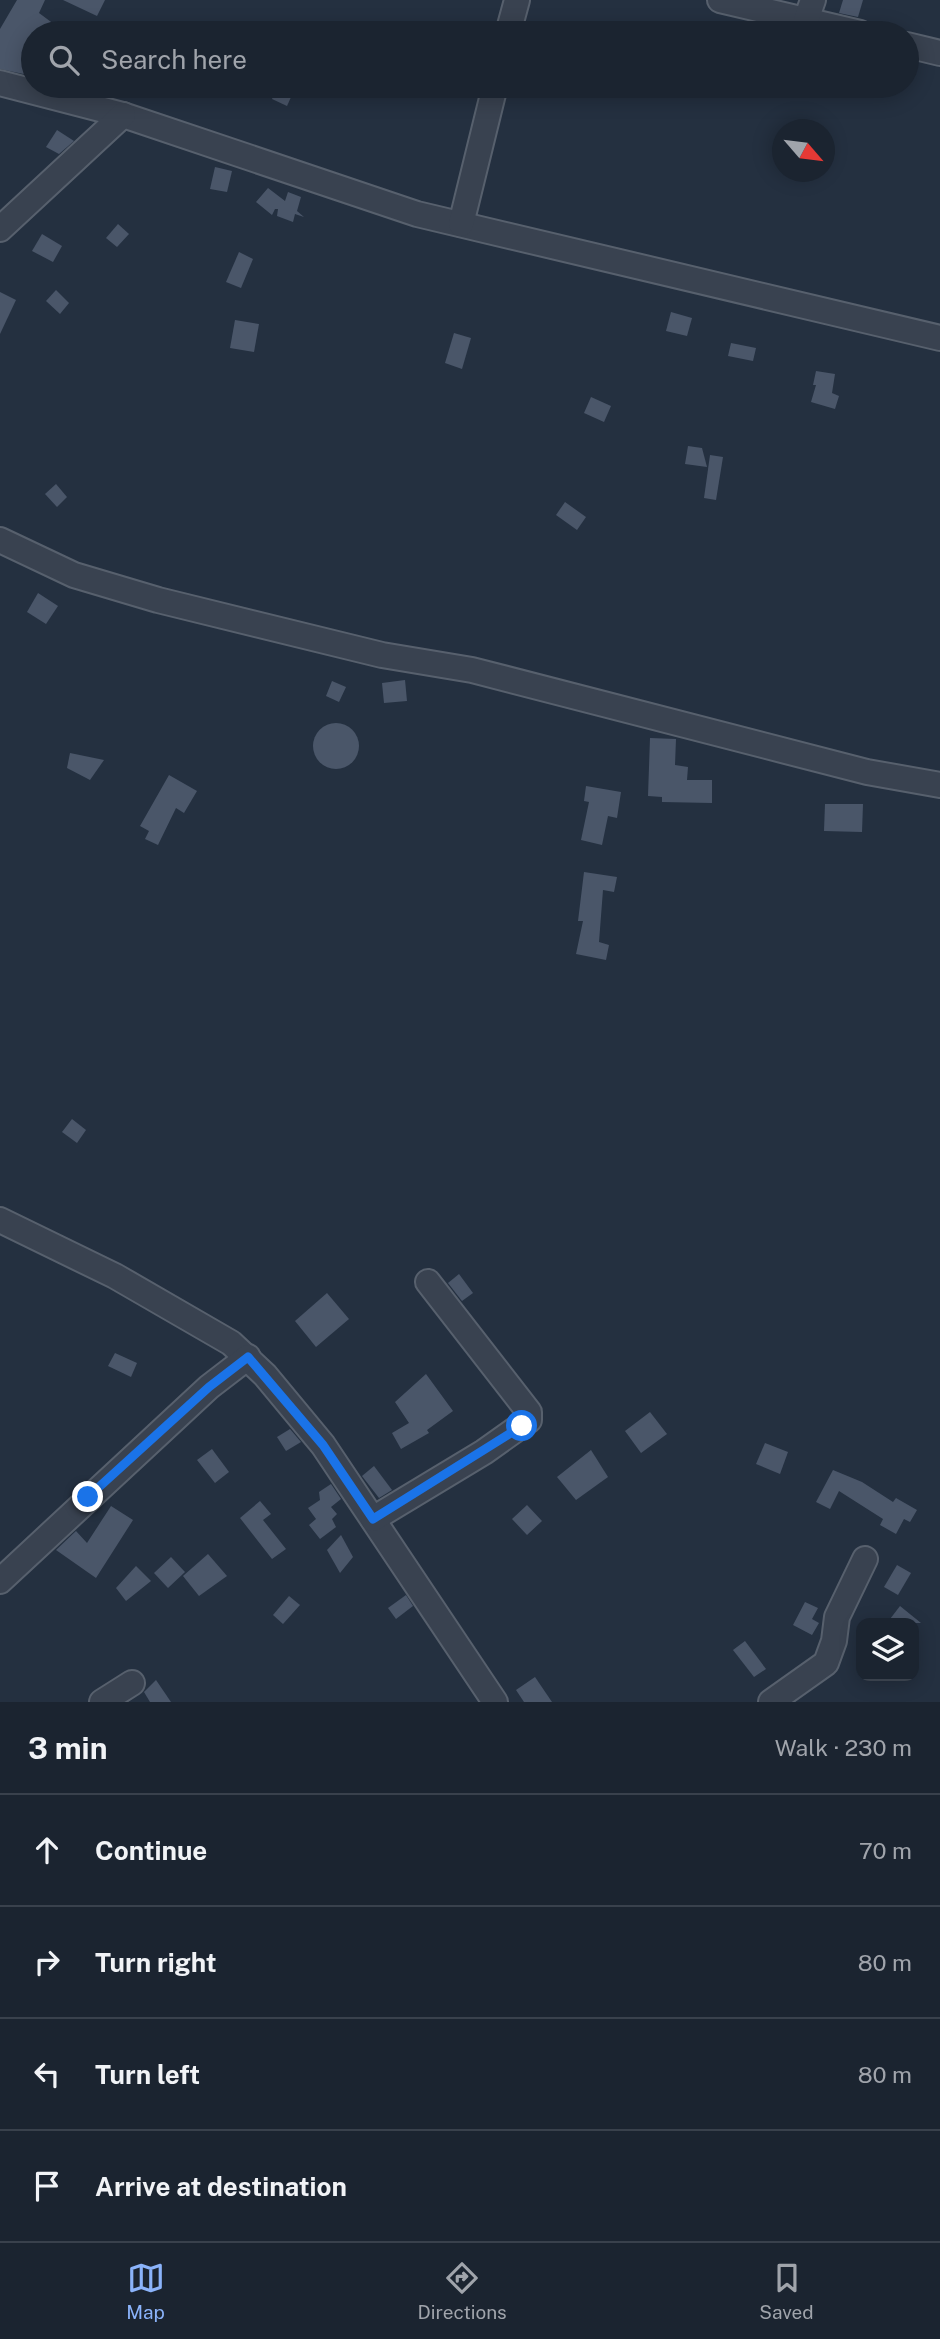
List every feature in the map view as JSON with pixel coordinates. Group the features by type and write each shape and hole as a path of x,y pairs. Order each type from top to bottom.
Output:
{"street":[{"path":"511,21 517,0"},
{"path":"720,0 810,10 834,21"},
{"path":"919,47 940,52"},
{"path":"0,83 21,88"},
{"path":"60,98 123,114 417,214 940,338"},
{"path":"461,224 492,98"},
{"path":"0,229 123,114"},
{"path":"0,540 74,575 158,600 382,655 472,670 867,772 940,785"},
{"path":"0,1220 115,1276 231,1343 248,1357 323,1445 495,1702"},
{"path":"373,1519 484,1452 529,1420 529,1412 428,1282"},
{"path":"0,1581 209,1387 248,1357"},
{"path":"771,1702 826,1663 834,1641 837,1617 865,1559"},
{"path":"102,1702 132,1683"}],"building":[{"path":"17,0 45,0 39,13 50,21 21,21 21,73 0,69 0,29"},
{"path":"63,0 105,0 97,16"},
{"path":"843,0 863,0 858,17 839,13"},
{"path":"272,98 291,98 287,106"},
{"path":"57,130 74,141 59,154 46,147"},
{"path":"215,167 232,171 227,192 210,189"},
{"path":"268,188 285,201 288,192 301,197 297,211 304,217 295,214 293,222 277,216 278,209 275,209 272,215 256,202"},
{"path":"118,224 129,234 117,247 106,238"},
{"path":"42,234 62,246 53,262 32,251"},
{"path":"239,252 253,259 241,288 226,282"},
{"path":"56,290 69,303 60,314 46,301"},
{"path":"0,292 16,300 0,334"},
{"path":"671,312 692,318 687,336 666,331"},
{"path":"235,320 259,324 254,352 230,348"},
{"path":"454,333 471,338 462,369 445,363"},
{"path":"731,343 756,348 753,361 728,356"},
{"path":"816,371 835,374 832,393 839,396 835,409 811,402 816,385 813,385"},
{"path":"591,397 611,406 604,422 584,413"},
{"path":"688,446 702,448 707,467 685,464"},
{"path":"710,455 723,457 716,500 704,498"},
{"path":"56,484 67,497 57,507 45,494"},
{"path":"565,502 586,517 577,530 556,515"},
{"path":"38,593 58,606 46,624 27,612"},
{"path":"405,680 407,701 384,703 382,683"},
{"path":"332,681 346,687 339,702 326,696"},
{"path":"336,723 345,724 352,730 358,737 358,755 352,762 345,768 336,769 327,768 320,762 314,755 313,746 314,737 320,730 327,724"},
{"path":"650,738 676,739 675,765 688,767 687,780 712,780 712,803 662,802 662,797 648,796"},
{"path":"70,753 104,760 90,780 67,768"},
{"path":"169,775 197,791 184,813 176,808 158,845 145,839 149,831 140,826"},
{"path":"586,786 621,792 617,818 608,816 602,845 581,840 589,802 584,801"},
{"path":"825,804 863,804 862,832 824,831"},
{"path":"584,872 617,877 614,892 603,890 599,942 609,945 606,960 576,954 583,921 578,921"},
{"path":"72,1119 86,1130 77,1143 62,1132"},
{"path":"459,1274 473,1293 462,1301 448,1283"},
{"path":"327,1293 349,1319 316,1347 295,1321"},
{"path":"115,1353 137,1363 131,1377 108,1366"},
{"path":"426,1374 453,1411 427,1430 429,1433 401,1449 392,1433 409,1423 395,1402"},
{"path":"650,1412 667,1434 641,1453 625,1431"},
{"path":"290,1429 301,1442 286,1451 277,1437"},
{"path":"765,1443 788,1452 780,1474 756,1464"},
{"path":"212,1449 229,1472 215,1483 197,1460"},
{"path":"591,1450 608,1477 576,1500 557,1477"},
{"path":"374,1466 392,1490 379,1498 362,1476"},
{"path":"833,1470 862,1482 893,1502 896,1498 917,1510 910,1522 904,1519 896,1534 880,1525 883,1519 839,1491 830,1509 816,1502"},
{"path":"331,1484 341,1499 331,1507 337,1514 332,1519 336,1527 320,1539 309,1525 316,1519 308,1508 320,1500 319,1492"},
{"path":"260,1501 271,1514 263,1520 286,1549 272,1559 240,1518"},
{"path":"527,1505 542,1521 527,1535 512,1519"},
{"path":"111,1506 133,1520 96,1578 56,1550 76,1531 87,1543"},
{"path":"341,1535 353,1557 340,1573 327,1550"},
{"path":"208,1554 227,1576 199,1596 183,1576"},
{"path":"171,1557 185,1572 168,1588 154,1573"},
{"path":"897,1565 911,1573 898,1595 884,1587"},
{"path":"136,1566 151,1581 126,1601 116,1588"},
{"path":"406,1595 413,1606 396,1619 388,1608"},
{"path":"289,1596 300,1605 283,1624 273,1615"},
{"path":"805,1602 818,1608 812,1619 819,1623 812,1635 793,1625"},
{"path":"900,1606 915,1618 891,1618"},
{"path":"745,1641 766,1669 754,1677 733,1650"},
{"path":"535,1677 552,1702 524,1702 516,1690"},
{"path":"156,1680 171,1702 150,1702 144,1692"}],"route":[{"path":"88,1497 209,1387 248,1357 296,1410 373,1519 414,1492 451,1473 522,1426"}]}
